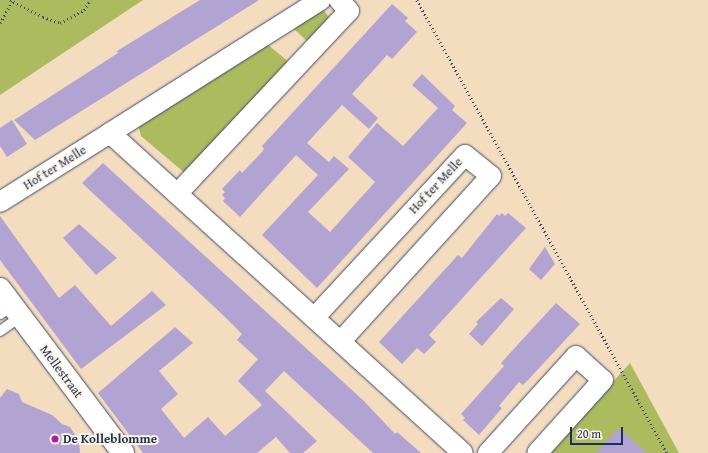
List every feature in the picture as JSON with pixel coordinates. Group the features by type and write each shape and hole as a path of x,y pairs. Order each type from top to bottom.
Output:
{"street":[{"name":"Hof ter Melle","path":"0,202 320,0"},
{"path":"177,194 348,11 339,0"},
{"path":"110,133 463,453"},
{"name":"Hof ter Melle","path":"314,318 465,155 491,176 340,342"},
{"name":"Mellestraat","path":"8,306 123,453"},
{"path":"488,453 576,356 603,380 537,453"}],"lane":[{"path":"0,331 8,306"}],"path":[{"path":"0,23 11,1 44,18 60,23 84,10 90,0"},
{"path":"417,0 667,453"}],"green space":[{"path":"0,0 143,0 0,95"},
{"path":"323,9 330,19 308,42 293,28"},
{"path":"267,44 290,63 186,174 141,136 138,125"},
{"path":"630,363 679,453 549,453"}],"building":[{"path":"200,0 259,0 35,140 14,120 118,53 117,51"},
{"path":"392,4 408,18 405,21 417,32 392,59 387,55 352,94 378,118 369,129 342,105 307,143 329,162 334,156 349,169 308,212 330,232 375,182 348,157 377,123 403,146 438,108 412,85 422,74 455,106 452,110 467,123 317,288 262,235 318,175 296,155 240,217 223,201 225,198 222,195 225,192 222,189 240,170 242,173 262,152 264,149 262,146"},
{"path":"12,120 27,144 7,157 0,146 0,128"},
{"path":"103,163 364,401 395,434 397,432 421,453 373,453 284,371 265,391 317,441 303,453 290,453 276,437 257,453 143,453 98,393 175,327 193,343 159,371 178,394 161,409 184,438 208,417 225,436 262,405 238,381 258,359 237,340 242,334 225,317 82,183"},
{"path":"502,213 505,216 508,213 526,228 429,335 436,342 424,354 417,348 402,364 379,342 458,255 462,258 497,214 499,216"},
{"path":"0,216 59,298 75,285 111,326 152,291 166,305 81,369 0,260"},
{"path":"79,224 117,258 96,275 63,238"},
{"path":"545,247 555,264 541,280 529,269"},
{"path":"501,298 514,309 482,346 469,334 478,324 476,322"},
{"path":"556,303 580,324 523,385 519,382 499,406 502,408 479,435 463,420 465,418 461,414 504,366 501,363"},
{"path":"7,389 19,394 22,402 52,415 62,424 70,427 79,441 80,453 0,453 0,398"},
{"path":"619,428 647,453 596,453"}],"place":[{"name":"De Kolleblomme","path":"55,439"}]}
